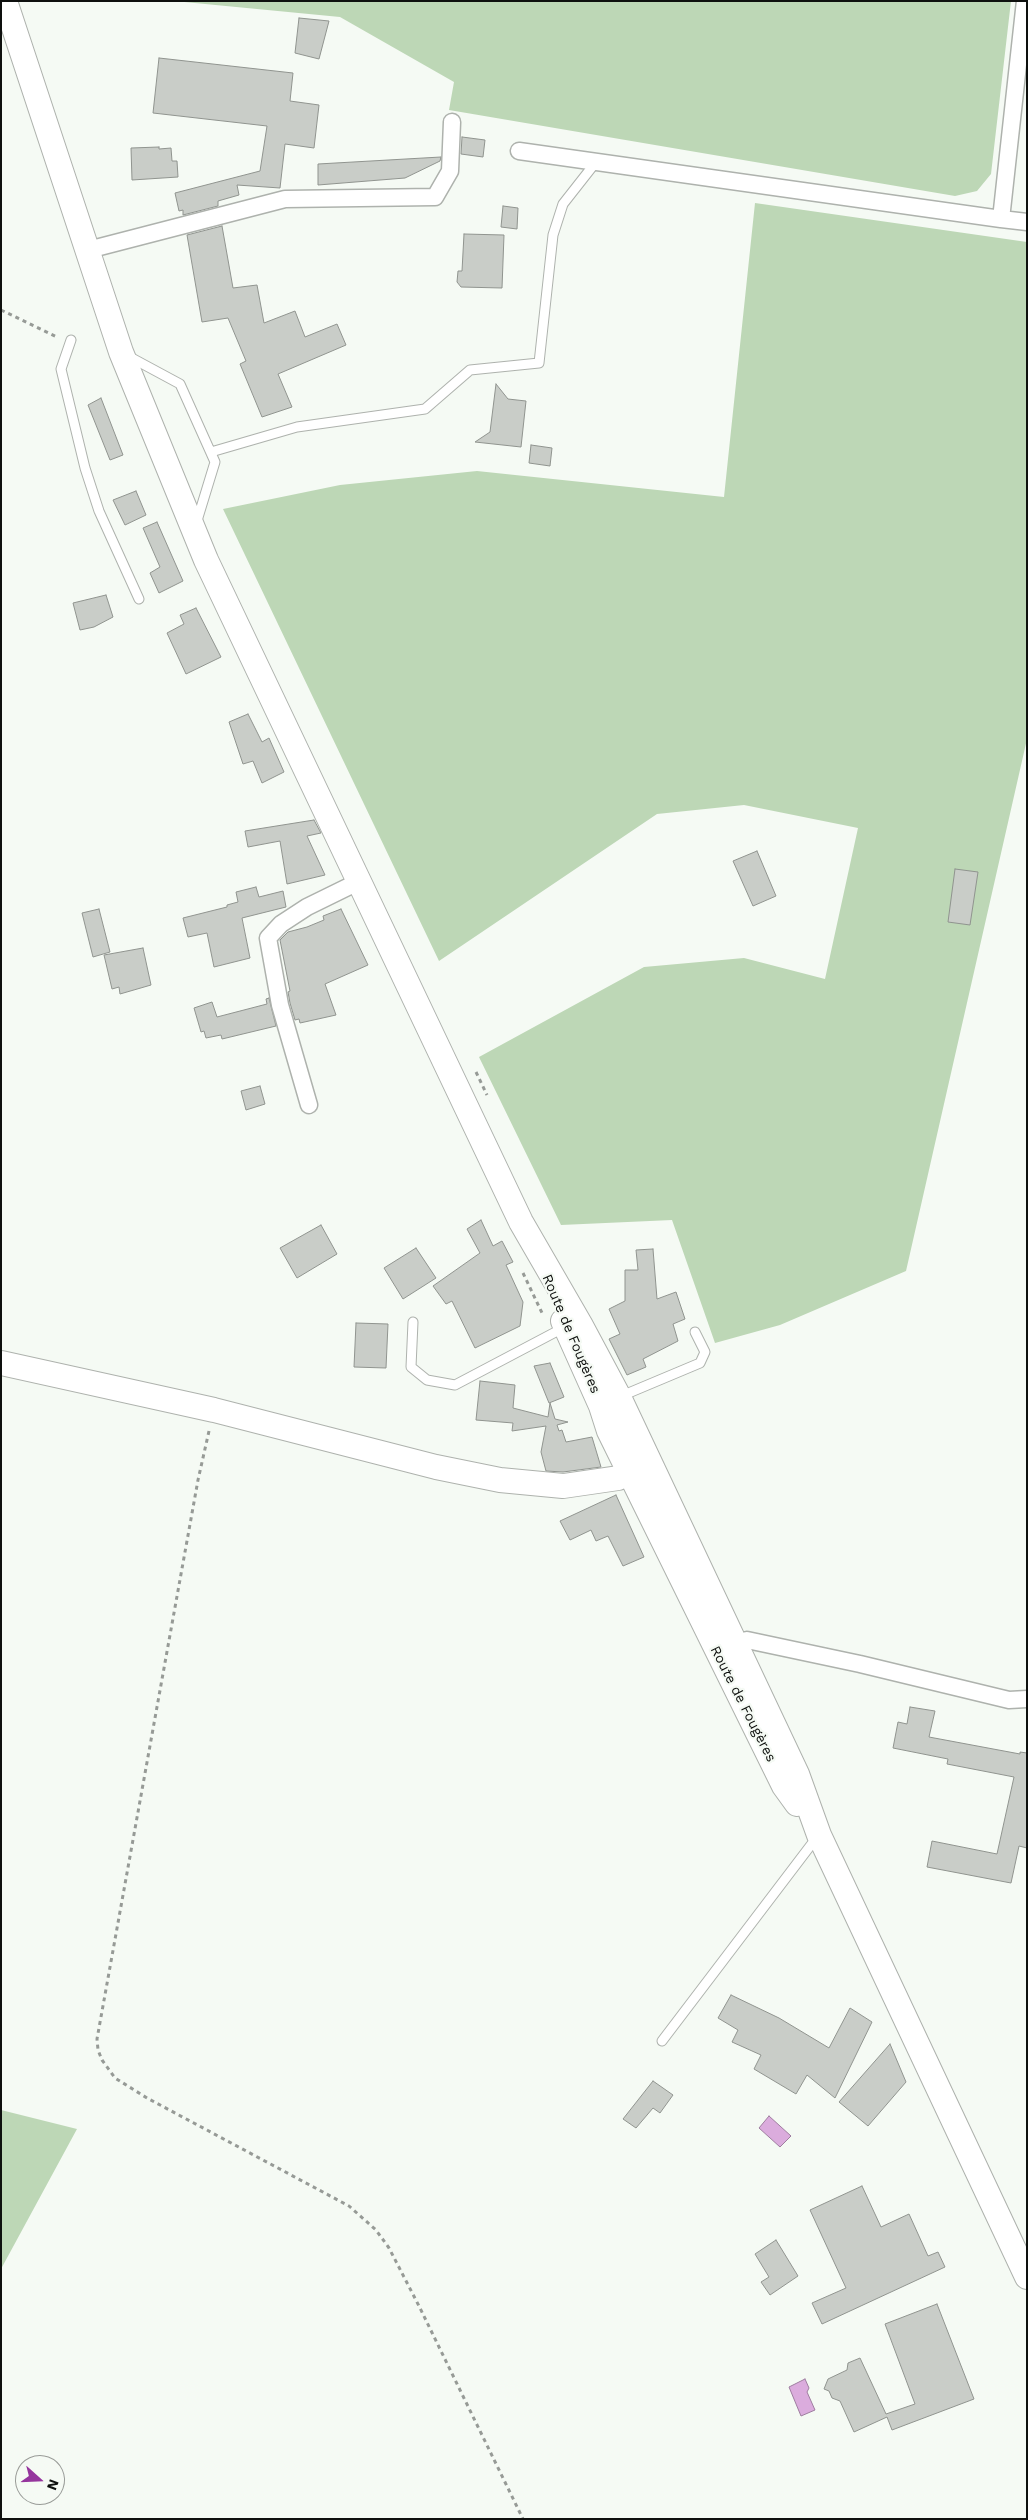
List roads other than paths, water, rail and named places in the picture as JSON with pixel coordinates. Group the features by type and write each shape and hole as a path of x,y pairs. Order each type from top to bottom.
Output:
{"main road":[{"path":"5,1 121,352 194,530 409,989 536,1249 580,1324 610,1402 639,1438 685,1561"},
{"name":"Route de Fougères","path":"536,1249 565,1327 610,1402 609,1431 630,1472 685,1561 717,1636 738,1648"},
{"path":"1,1363 214,1410 436,1467 500,1480 563,1486 618,1478 630,1472 639,1438"},
{"name":"Route de Fougères","path":"685,1561 727,1672 784,1786 819,1835"},
{"path":"727,1672 738,1648"},
{"path":"738,1648 797,1774 819,1835 1027,2277"}],"street":[{"path":"1001,219 1025,1"},
{"path":"88,250 286,199 435,198 450,172 452,122"},
{"path":"519,151 1027,222"},
{"path":"309,1105 280,1005 268,938 281,924 307,907 360,881"},
{"path":"738,1648 747,1640 860,1664 1009,1700 1027,1699"}],"lane":[{"path":"211,452 298,427 425,409 470,370 539,363 554,235 562,204 596,162"},
{"path":"72,340 61,369 85,468 99,511 139,599"},
{"path":"121,352 180,384 211,452 215,462 194,530"},
{"path":"413,1322 411,1367 427,1380 455,1385 565,1327"},
{"path":"610,1402 700,1363 705,1352 695,1332"},
{"path":"662,2041 819,1835"}]}
